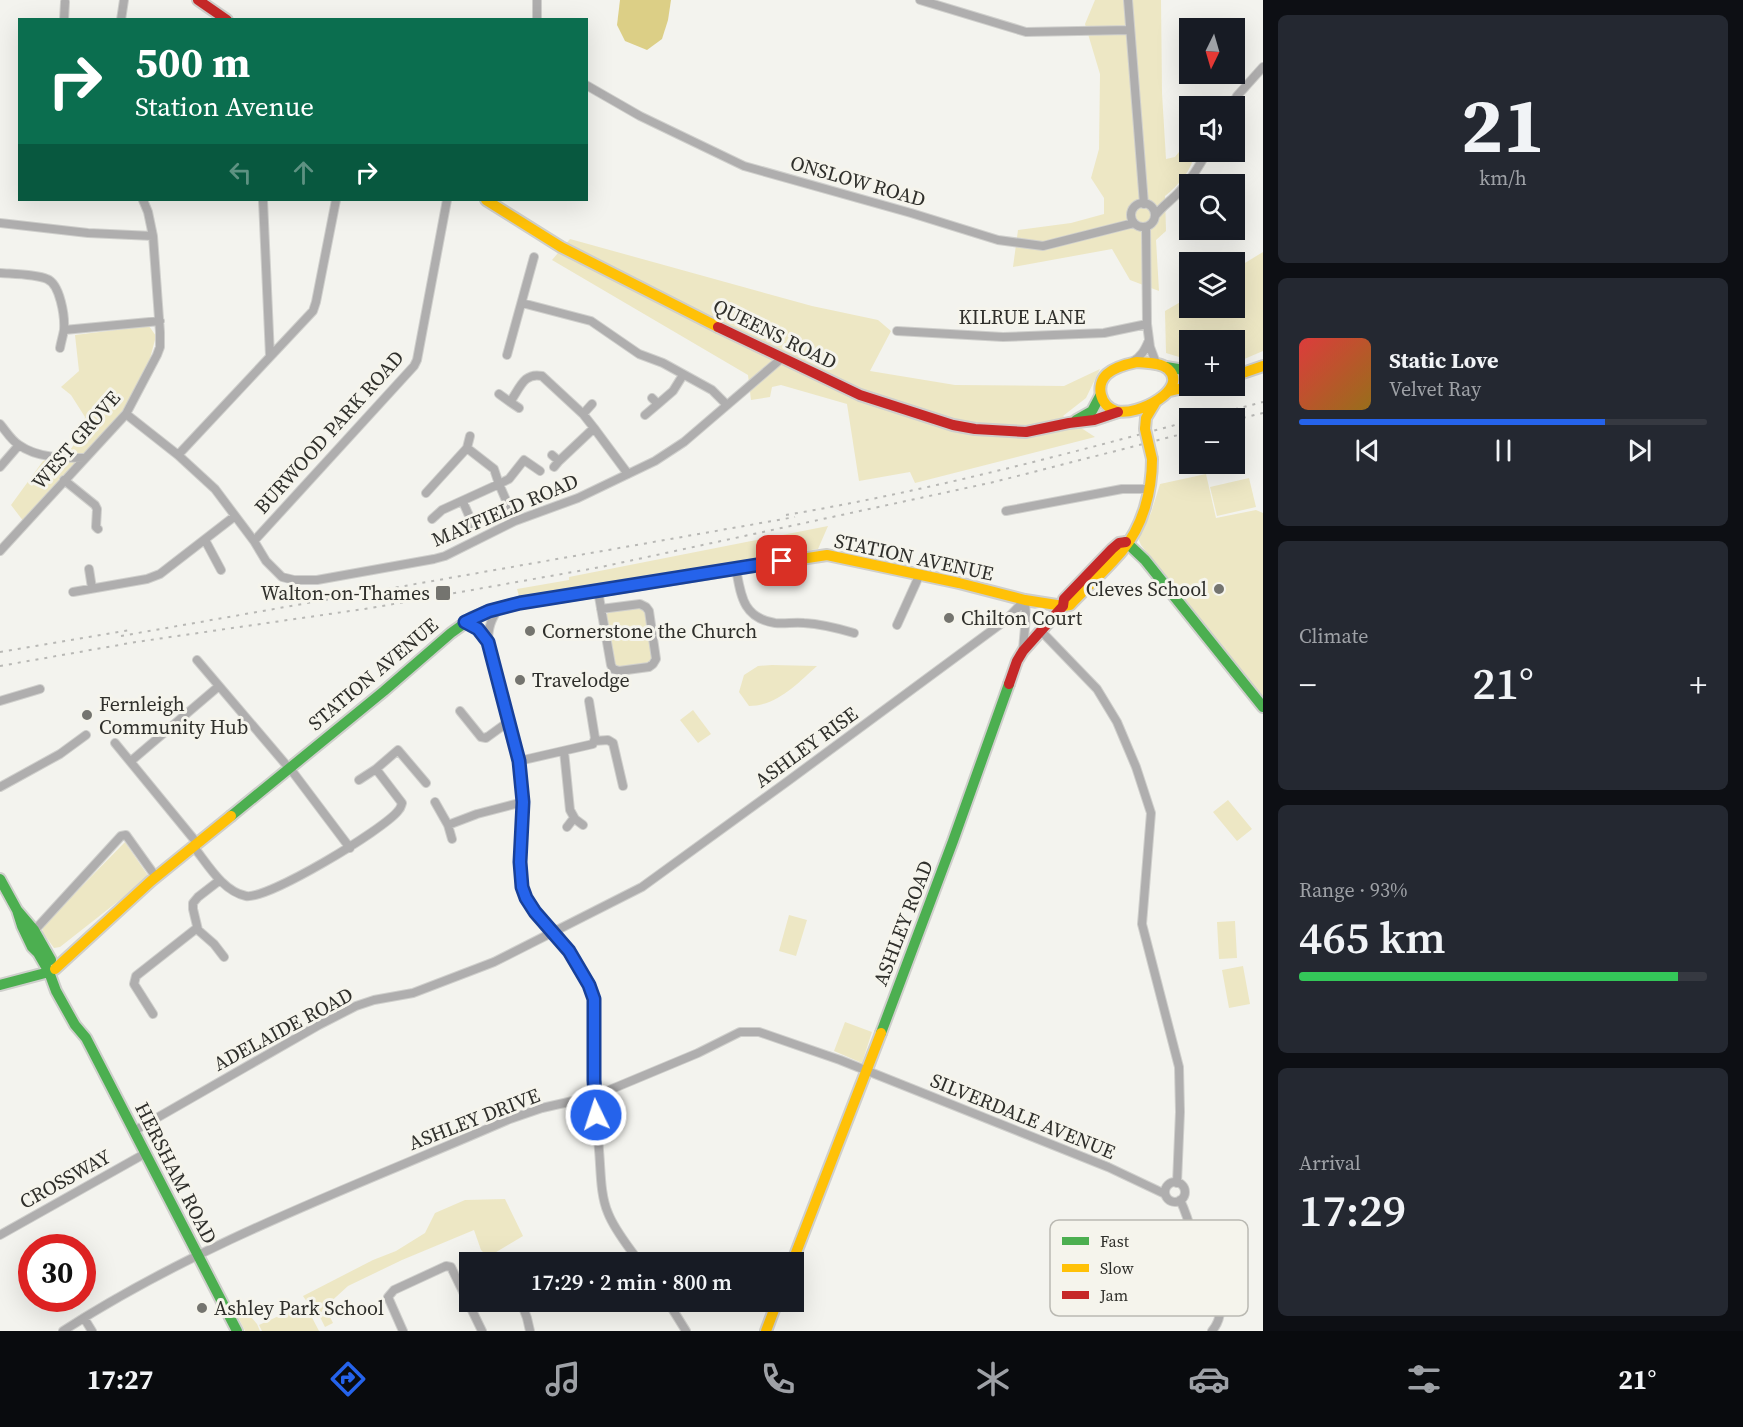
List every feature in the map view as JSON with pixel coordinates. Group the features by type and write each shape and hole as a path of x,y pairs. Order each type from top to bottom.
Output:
{"main road":[{"path":"198,0 223,18"},
{"name":"QUEENS ROAD","path":"488,201 561,247 730,333 860,395 953,425 985,430 1026,432 1094,420 1123,412"},
{"path":"1144,428 1136,417 1111,410 1102,401 1101,383 1107,375 1131,363 1161,365 1179,369"},
{"path":"1144,428 1147,415 1155,404 1166,396 1172,386 1170,371 1161,365"},
{"path":"1245,372 1263,366"},
{"path":"1170,391 1179,389"},
{"name":"QUEENS ROAD","path":"1070,423 1092,411 1100,396"},
{"path":"1123,412 1155,404"},
{"name":"ASHLEY ROAD","path":"796,1252 953,841 1011,676 1023,651 1063,606 1070,605 1124,549 1126,542 1139,524 1153,470 1144,428"},
{"path":"1126,542 1145,560 1263,707"},
{"name":"STATION AVENUE","path":"0,983 50,967 79,941 86,939 195,844 465,622 479,615 499,608 827,555 920,574 1025,600 1063,606"},
{"name":"HERSHAM ROAD","path":"0,879 31,933 32,947 58,979 81,1023 82,1032 237,1331"},
{"path":"766,1331 773,1312"}],"street":[{"path":"121,18 124,0"},
{"path":"537,0 537,18"},
{"path":"920,0 1026,32 1130,30"},
{"path":"1128,0 1144,204"},
{"path":"64,18 65,2"},
{"path":"1238,96 1263,67"},
{"name":"ONSLOW ROAD","path":"588,86 640,116 744,165 998,240 1043,246 1134,223"},
{"path":"1155,216 1153,208 1144,204 1138,205 1132,211 1134,223 1146,227 1153,222 1162,206 1189,181 1201,162"},
{"name":"WEST GROVE","path":"0,551 126,414 157,355 160,321 153,236 143,201"},
{"path":"263,201 270,357"},
{"path":"178,455 313,311 336,201"},
{"name":"BURWOOD PARK ROAD","path":"254,541 414,366 447,201"},
{"path":"0,223 88,233 153,236"},
{"path":"1146,227 1147,324 1149,340 1161,365"},
{"path":"507,354 534,257"},
{"path":"0,273 48,279 56,286 64,330 60,348"},
{"path":"522,303 591,321 639,354 663,363 712,390 727,405"},
{"path":"64,330 160,321"},
{"name":"KILRUE LANE","path":"897,331 1003,337 1104,333 1147,324"},
{"path":"270,333 282,344"},
{"path":"1131,363 1138,358 1149,340"},
{"name":"MAYFIELD ROAD","path":"126,414 178,455 215,489 266,561 282,577 294,580 317,579 435,559 454,552 515,520 578,498 655,461 684,442 782,358"},
{"path":"645,415 655,401 673,390 683,375"},
{"path":"510,402 527,377 542,376 583,414 628,474"},
{"path":"499,394 519,408"},
{"path":"583,414 592,404"},
{"path":"0,424 19,445 35,452 56,458 84,458"},
{"path":"555,461 594,428"},
{"path":"426,493 467,448 470,436"},
{"path":"0,467 19,445"},
{"path":"467,448 494,469 515,520"},
{"path":"432,519 442,510 509,479 524,460 540,471"},
{"path":"64,480 95,505 98,529"},
{"path":"1006,511 1122,489 1149,489"},
{"path":"463,502 474,527"},
{"path":"74,592 153,577 168,569 235,516"},
{"path":"205,540 221,570"},
{"path":"736,568 745,607 759,620 822,625 854,633"},
{"path":"89,569 92,588"},
{"path":"897,625 920,574"},
{"path":"598,591 613,669 619,671 653,664 656,659 649,611 646,607 640,604 602,609"},
{"path":"1023,651 1025,600"},
{"name":"ASHLEY RISE","path":"552,932 642,887 1006,620 1025,600"},
{"path":"499,608 492,619 488,642 519,761 523,802 520,862 522,887 535,912 569,951 589,985 594,999 595,1096 601,1175 608,1212 613,1224 632,1252"},
{"path":"465,622 478,629 488,642"},
{"path":"1041,631 1097,689 1117,722 1136,767 1150,813 1142,924 1179,1067 1177,1183"},
{"path":"197,660 289,767 350,848"},
{"path":"131,761 219,686"},
{"path":"0,701 40,689"},
{"path":"589,700 594,741"},
{"path":"460,711 481,737 486,738 508,722"},
{"path":"0,787 63,752 86,735"},
{"path":"519,761 587,747 594,741 608,740 613,743 623,786"},
{"path":"115,743 195,844 220,880 232,891 252,897 350,848 400,809 402,803 400,798 376,769"},
{"path":"359,780 398,750 426,783"},
{"path":"564,751 570,810 574,818 583,825"},
{"path":"435,801 448,825 452,839"},
{"path":"448,825 477,814 523,802"},
{"path":"567,827 574,818"},
{"path":"31,933 121,836 126,835 156,877"},
{"path":"220,880 198,897 194,903 194,916 197,928 224,957"},
{"path":"153,1014 134,984 136,976 197,928"},
{"name":"ADELAIDE ROAD","path":"134,1131 356,1006 437,985 494,962 552,932"},
{"name":"ASHLEY DRIVE","path":"63,1331 198,1254 510,1119 542,1108 595,1096 698,1053 740,1032 759,1032 867,1071"},
{"name":"SILVERDALE AVENUE","path":"867,1071 1107,1167 1165,1194"},
{"name":"CROSSWAY","path":"0,1234 146,1153"},
{"path":"1177,1183 1184,1189 1184,1195 1180,1200 1171,1201 1165,1194 1168,1185 1177,1183"},
{"path":"1180,1200 1188,1220"},
{"path":"403,1331 391,1305 389,1294 446,1266 451,1267 482,1331"},
{"path":"525,1312 530,1331"},
{"path":"674,1312 686,1331"},
{"path":"1212,1331 1218,1324 1220,1316"},
{"path":"84,1317 92,1331"}],"shaded area":[{"path":"620,0 671,0 662,39 647,50 625,41 617,25"},
{"path":"1095,0 1161,0 1162,93 1166,159 1175,157 1179,152 1179,162 1192,162 1186,174 1179,174 1179,183 1165,196 1166,231 1156,240 1159,291 1130,280 1112,249 1013,267 1018,230 1071,223 1104,214 1104,198 1091,178 1099,149 1100,74 1085,24"},
{"path":"570,239 812,306 878,320 891,331 870,371 955,385 1064,386 1100,369 1086,398 1063,416 1095,437 915,483 910,472 859,481 847,404 781,385 772,387 770,397 751,400 748,375 552,260"},
{"path":"1263,252 1263,351 1245,359 1245,330 1179,330 1179,357 1166,353 1165,311 1179,303 1179,318 1245,318 1245,263"},
{"path":"149,326 156,336 148,366 124,409 24,522 11,505 43,461 70,450 78,439 85,417 71,395 61,387 79,371 75,335"},
{"name":"Cleves School","path":"1206,474 1216,518 1256,510 1263,513 1263,703 1141,545 1138,538 1151,513 1160,484"},
{"path":"1249,478 1256,507 1217,516 1210,487"},
{"path":"828,526 818,549 519,596 517,589 569,580 569,577"},
{"path":"640,606 645,609 653,660 650,664 614,667 605,622 606,615 609,612"},
{"path":"758,666 817,666 778,698 749,706 739,692 744,675"},
{"path":"693,710 711,734 698,743 680,720"},
{"path":"1228,800 1252,829 1237,841 1213,812"},
{"path":"125,842 149,877 60,947 54,948 43,933 42,927"},
{"path":"789,915 807,920 796,956 779,951"},
{"path":"1235,921 1237,958 1219,959 1217,922"},
{"path":"1243,966 1250,1004 1229,1008 1222,970"},
{"path":"845,1022 872,1032 862,1063 834,1051"},
{"path":"505,1199 523,1236 496,1252 483,1252 474,1230 402,1260 348,1286 325,1307 333,1323 325,1327 317,1311 314,1312 303,1296 373,1260 396,1251 425,1233 435,1213 465,1200"},
{"path":"305,1304 319,1331 262,1331 259,1325"},
{"path":"241,1305 260,1331 245,1331 234,1309"}],"railway":[{"path":"1239,408 1263,402"},
{"path":"1245,417 1263,413"},
{"path":"786,515 938,485 1179,424"},
{"path":"0,666 136,642 371,608 601,567 994,482 1179,435"},
{"path":"121,636 795,517"},
{"path":"0,652 130,630"}],"traffic: fast":[{"path":"1166,367 1179,369"},
{"path":"1076,420 1092,411 1100,396"},
{"path":"1126,542 1145,560 1263,707"},
{"path":"231,816 472,618 520,603 729,570"},
{"path":"881,1033 1009,684"},
{"path":"0,879 17,910 34,930 51,960"},
{"path":"17,910 32,947 49,972 56,991 75,1025 86,1038 237,1331"},
{"path":"0,985 49,972"}],"traffic: slow":[{"path":"488,201 561,247 718,327"},
{"path":"1137,362 1153,363 1165,367 1173,377 1172,385 1167,393 1147,406 1125,412 1116,411 1106,405 1103,400 1100,389 1103,379 1114,369 1137,362"},
{"path":"1245,372 1263,366"},
{"path":"1170,391 1179,389"},
{"path":"1145,429 1146,418 1155,403"},
{"path":"1145,429 1152,459"},
{"path":"729,570 827,555 959,583 1025,600 1070,605 1116,558 1136,531 1148,496 1152,459"},
{"path":"55,969 151,881 231,816"},
{"path":"796,1252 881,1033"},
{"path":"766,1331 773,1312"}],"traffic: jam":[{"path":"198,0 224,18"},
{"path":"718,327 860,395 953,425 975,429 1026,432 1094,420 1118,412"},
{"path":"1009,684 1023,651 1063,606 1064,599 1112,549 1119,543 1126,542"}],"place":[{"name":"Cleves School","path":"1219,589"},
{"name":"Walton-on-Thames","path":"443,593"},
{"name":"Chilton Court","path":"949,618"},
{"name":"Cornerstone the Church","path":"530,631"},
{"name":"Travelodge","path":"520,680"},
{"name":"Fernleigh Community Hub","path":"87,715"},
{"name":"Ashley Park School","path":"202,1308"}],"route":[{"path":"596,1115 594,999 589,985 569,951 535,912 522,887 520,862 523,802 519,761 488,642 478,629 465,622 489,611 520,603 782,561"}]}
